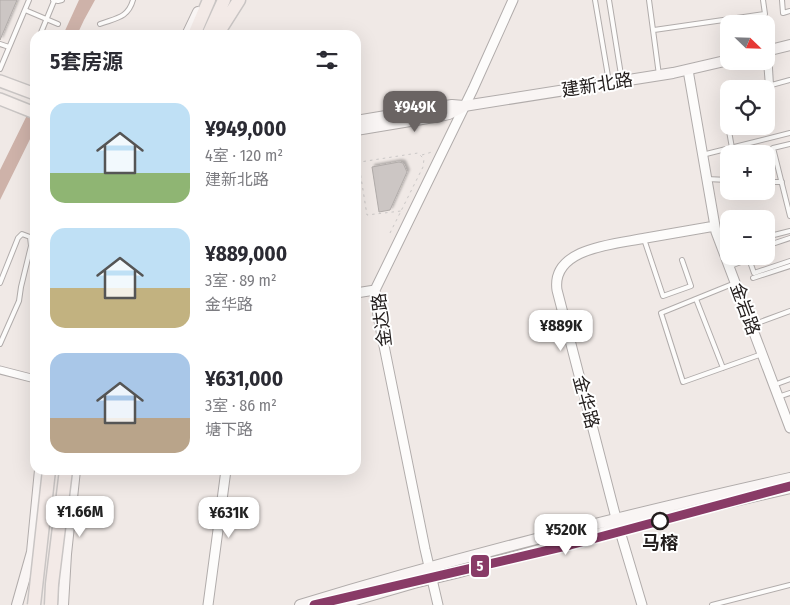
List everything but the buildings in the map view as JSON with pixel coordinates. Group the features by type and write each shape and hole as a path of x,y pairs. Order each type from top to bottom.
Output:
{"highway":[{"path":"194,18 200,0"},
{"path":"196,30 209,0"},
{"path":"216,30 224,0"},
{"path":"217,30 239,0"},
{"path":"34,605 48,475"},
{"path":"51,605 65,475"}],"main road":[{"path":"189,30 204,0"},
{"path":"216,30 231,0"},
{"path":"775,49 790,45"},
{"name":"建新北路","path":"361,120 622,81 688,70 720,62"},
{"path":"0,81 30,92"},
{"path":"0,99 30,111"},
{"name":"建新北路","path":"361,129 449,114 464,106"},
{"path":"17,605 32,552 40,475"},
{"path":"63,605 66,554 75,475"},
{"path":"300,605 428,567 616,518 790,478"},
{"path":"338,605 619,528 790,488"},
{"path":"32,552 66,554"}],"street":[{"name":"金达路","path":"438,605 428,567 378,316 375,290 513,0"},
{"name":"金岩路","path":"688,70 715,226 720,236"},
{"name":"金华路","path":"642,605 616,518 556,283 560,270 565,264 578,254 594,248 715,226"},
{"name":"金岩路","path":"729,266 790,428"},
{"path":"361,292 375,290"},
{"path":"0,370 30,378"},
{"path":"208,605 225,475"}],"lane":[{"path":"0,69 29,0"},
{"path":"42,30 54,0 62,0"},
{"path":"100,24 125,15 131,10 133,0"},
{"path":"595,0 609,83"},
{"path":"610,0 622,81"},
{"path":"649,0 659,75"},
{"path":"654,30 765,14 763,0"},
{"path":"782,0 783,13 790,11"},
{"path":"25,10 58,24"},
{"path":"0,44 9,47"},
{"path":"775,84 790,80"},
{"path":"744,145 790,134"},
{"path":"790,144 773,148 790,216"},
{"path":"702,155 720,151"},
{"path":"706,179 720,180"},
{"path":"775,182 782,182"},
{"path":"784,191 790,190"},
{"path":"775,235 790,231"},
{"path":"0,283 18,238 22,234 30,237"},
{"path":"775,243 790,238"},
{"path":"644,239 663,296 691,286 682,260"},
{"path":"0,344 19,301 30,250"},
{"path":"751,265 754,273 790,261"},
{"path":"753,278 790,266"},
{"path":"735,283 661,314 684,382 762,354"},
{"path":"696,299 723,368"},
{"path":"751,325 790,311"},
{"path":"774,385 790,379"},
{"path":"778,398 790,393"},
{"path":"712,605 790,584"}],"path":[{"path":"422,156 431,151 440,155"},
{"path":"361,162 418,153 422,156 424,162 390,233"},
{"path":"361,176 368,215 401,211"}],"shaded area":[{"path":"79,0 95,0 79,30 65,30"},
{"path":"30,109 30,139 0,200 0,170"}],"transit line":[{"name":"5","path":"314,605 570,545 790,486"}],"place":[{"name":"马榕","path":"660,521"}]}
